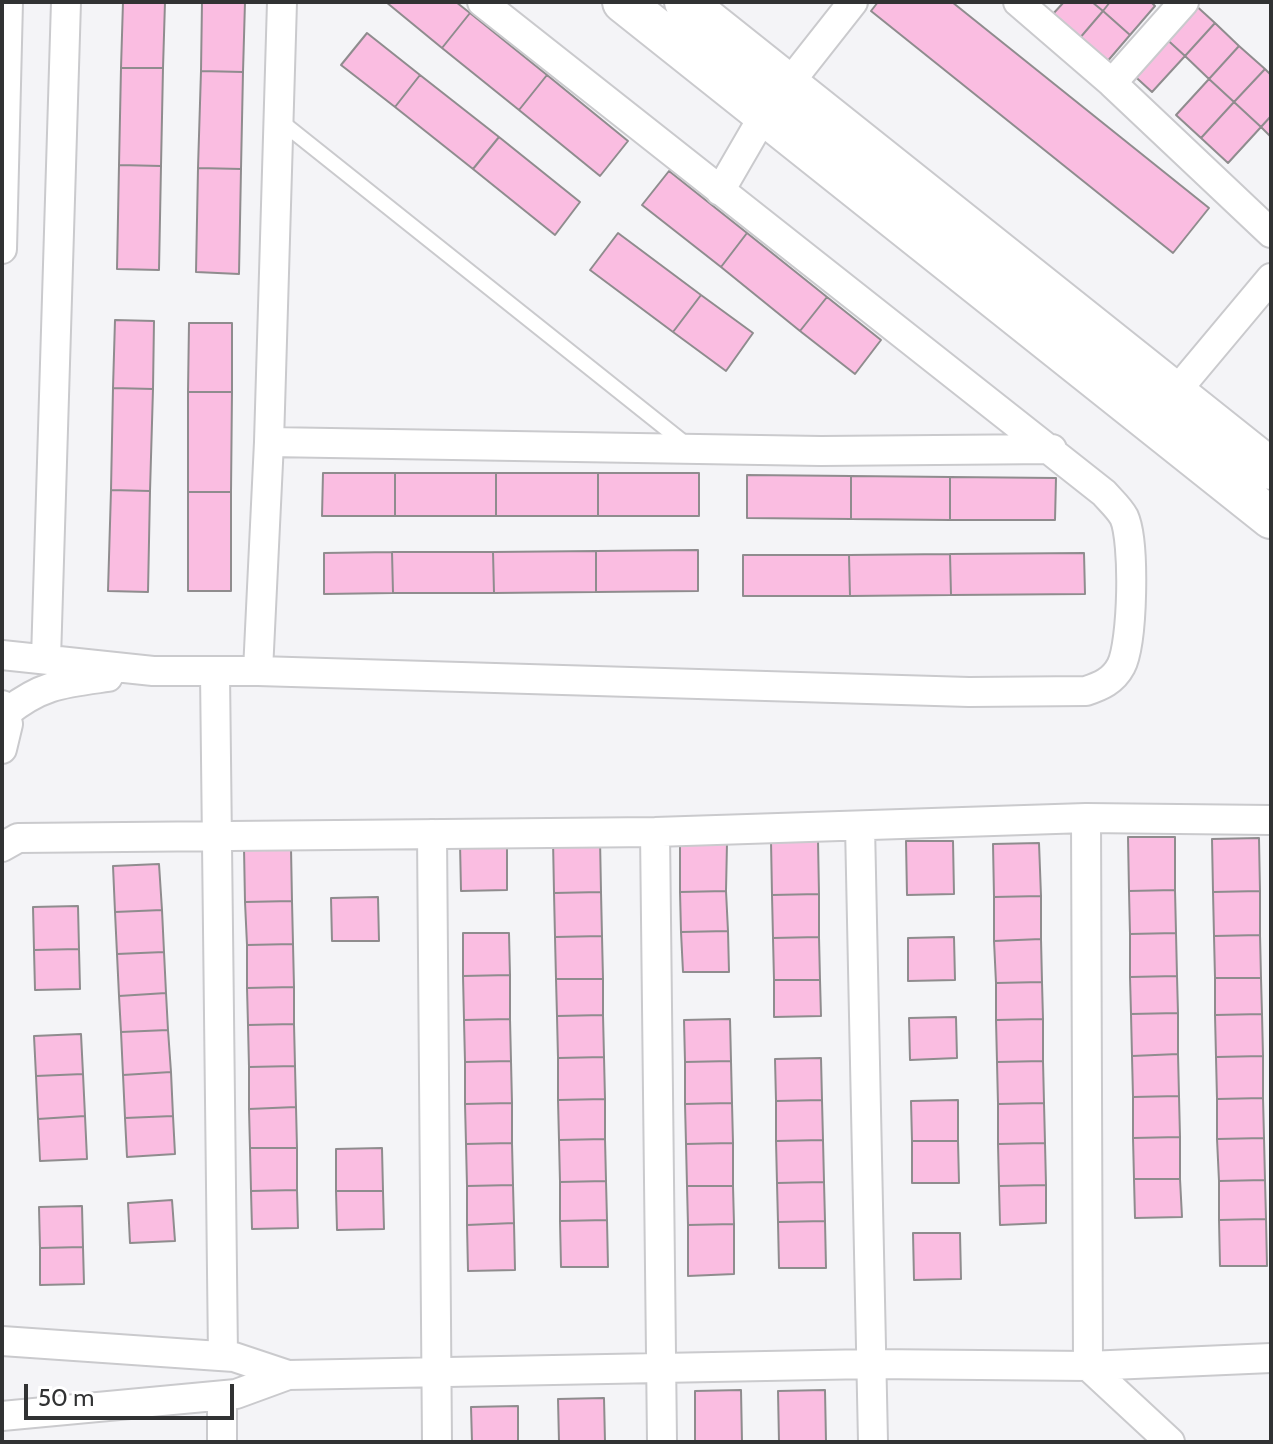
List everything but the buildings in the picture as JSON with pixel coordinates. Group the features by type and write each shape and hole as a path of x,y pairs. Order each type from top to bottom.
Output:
{"main road":[{"path":"623,2 1271,518"},
{"path":"685,2 1271,469"}],"street":[{"path":"2,249 8,2"},
{"path":"46,659 66,2"},
{"path":"258,671 269,442 282,2"},
{"path":"2,655 153,671 258,671 969,692 1086,691 1109,681 1126,654 1127,528 1123,516 1104,493 482,2"},
{"path":"720,191 764,115 853,2"},
{"path":"1112,83 1184,2"},
{"path":"1036,7 1271,233"},
{"path":"1151,424 1173,391 1271,278"},
{"path":"269,442 1052,449"},
{"path":"2,749 7,736 4,709 30,694 49,686 153,671"},
{"path":"215,673 223,1356"},
{"path":"2,847 8,840 18,838 655,832 1086,818 1271,820"},
{"path":"1086,818 1088,1366 1170,1442"},
{"path":"860,826 873,1442"},
{"path":"655,832 662,1442"},
{"path":"432,834 437,1442"},
{"path":"2,1341 244,1358 288,1375"},
{"path":"3,1424 222,1396 288,1375 872,1364 1088,1366 1271,1358"},
{"path":"222,1396 222,1442"}],"lane":[{"path":"277,119 692,448"}]}
